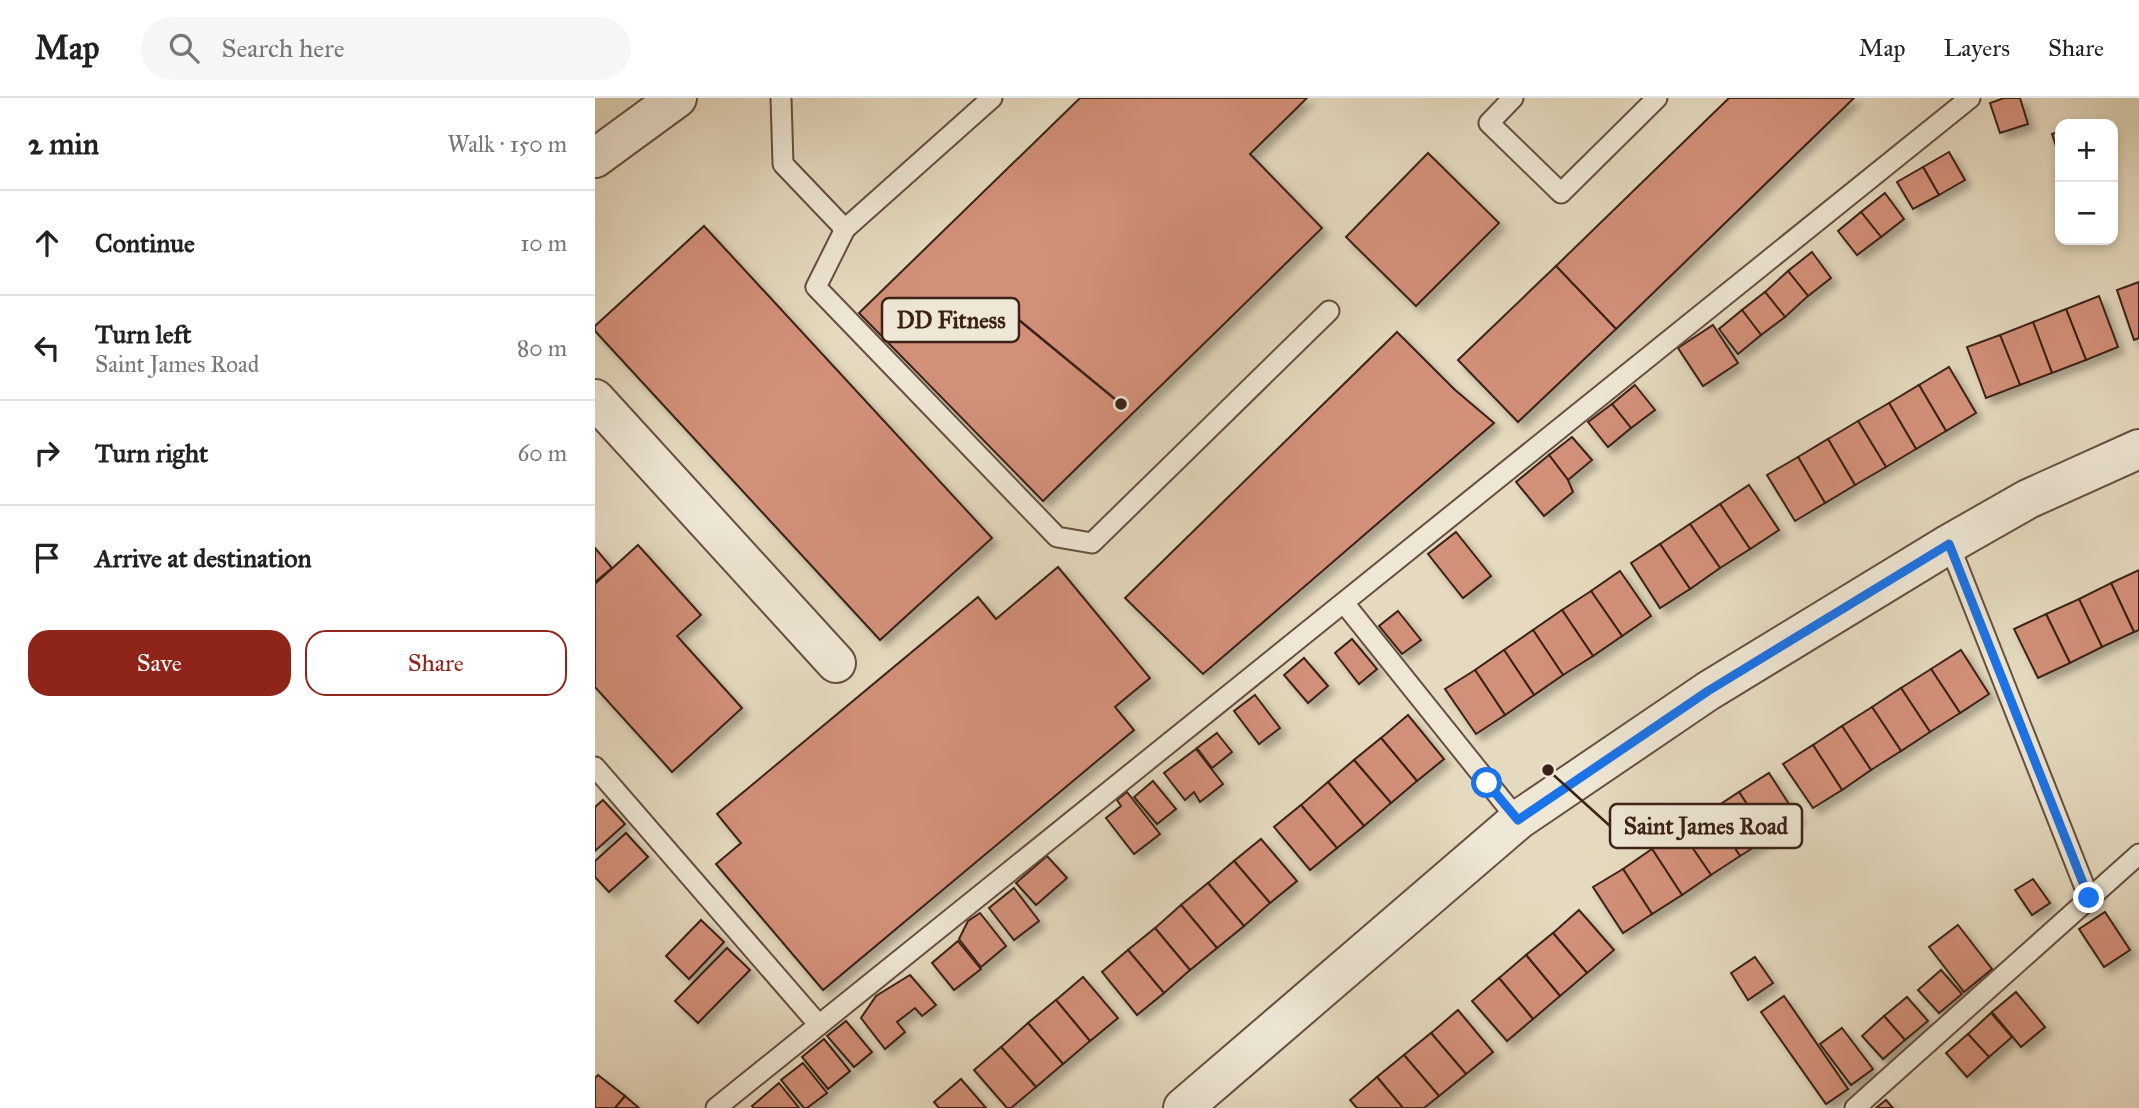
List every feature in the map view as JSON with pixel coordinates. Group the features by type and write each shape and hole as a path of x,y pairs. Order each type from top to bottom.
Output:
{"street":[{"path":"595,158 677,98"},
{"path":"595,399 836,663"},
{"path":"1183,1108 1518,820 1708,691 1949,544 2028,499 2139,449"}],"lane":[{"path":"781,98 783,164 845,229"},
{"path":"992,98 845,229 816,287 1057,537 1092,543 1329,312"},
{"path":"1513,98 1489,123 1561,193 1657,98"},
{"path":"716,1108 1971,98"},
{"path":"1949,544 2089,898"},
{"path":"1343,603 1518,820"},
{"path":"595,767 819,1025"},
{"path":"1855,1108 2139,854"}],"building":[{"path":"1080,98 1307,98 1250,154 1322,228 1043,501 859,313"},
{"path":"1729,98 1854,98 1616,329 1556,266"},
{"path":"2004,98 2020,98 2028,124 2000,133 1990,103"},
{"path":"1949,152 1965,180 1939,195 1923,167"},
{"path":"1428,153 1499,223 1416,306 1346,237"},
{"path":"1923,167 1939,195 1913,209 1897,182"},
{"path":"1885,193 1904,219 1881,237 1861,212"},
{"path":"1861,212 1881,237 1857,255 1838,231"},
{"path":"704,226 992,538 880,640 595,331 595,326"},
{"path":"1812,252 1831,278 1808,296 1788,271"},
{"path":"1556,266 1616,329 1518,422 1458,360"},
{"path":"1788,271 1808,296 1785,317 1765,292"},
{"path":"2139,282 2139,338 2134,340 2117,290"},
{"path":"1765,292 1785,317 1761,335 1742,310"},
{"path":"2099,296 2118,347 2086,360 2066,309"},
{"path":"2066,309 2086,360 2052,373 2033,322"},
{"path":"1742,310 1761,335 1738,354 1719,329"},
{"path":"2033,322 2052,373 2020,385 2000,335"},
{"path":"1713,325 1738,363 1703,386 1678,348"},
{"path":"1397,332 1454,389 1494,423 1203,674 1125,598"},
{"path":"2000,335 2020,385 1986,398 1967,347"},
{"path":"1949,367 1976,413 1946,431 1919,385"},
{"path":"1635,385 1655,410 1631,428 1612,404"},
{"path":"1919,385 1946,431 1916,449 1889,403"},
{"path":"1889,403 1916,449 1886,467 1858,421"},
{"path":"1612,404 1631,428 1608,447 1588,422"},
{"path":"1858,421 1886,467 1855,485 1828,439"},
{"path":"1572,437 1592,460 1568,480 1549,455"},
{"path":"1828,439 1855,485 1825,503 1798,457"},
{"path":"1549,455 1568,480 1573,492 1544,516 1516,482"},
{"path":"1798,457 1825,503 1795,521 1767,475"},
{"path":"1749,485 1779,530 1750,549 1720,504"},
{"path":"1720,504 1750,549 1720,568 1690,524"},
{"path":"1690,524 1720,568 1690,589 1660,544"},
{"path":"1456,532 1491,576 1463,598 1428,554"},
{"path":"1660,544 1690,589 1660,608 1631,563"},
{"path":"638,545 701,615 677,636 742,708 672,772 595,687 595,584"},
{"path":"595,548 612,568 595,582"},
{"path":"1058,567 1150,678 1115,707 1134,730 823,990 716,864 741,843 717,814 978,597 996,619"},
{"path":"2139,570 2139,630 2134,632 2111,583"},
{"path":"1620,571 1651,616 1622,636 1591,591"},
{"path":"2111,583 2134,632 2102,647 2079,599"},
{"path":"1591,591 1622,636 1593,656 1562,610"},
{"path":"2079,599 2102,647 2070,663 2046,614"},
{"path":"1562,610 1593,656 1563,675 1533,630"},
{"path":"1398,611 1421,640 1402,654 1379,626"},
{"path":"2046,614 2070,663 2038,678 2014,629"},
{"path":"1533,630 1563,675 1534,695 1504,650"},
{"path":"1352,639 1377,669 1359,684 1335,653"},
{"path":"1504,650 1534,695 1505,715 1475,670"},
{"path":"1961,650 1989,694 1960,713 1931,669"},
{"path":"1304,658 1328,686 1308,703 1284,675"},
{"path":"1931,669 1960,713 1930,732 1901,688"},
{"path":"1475,670 1505,715 1476,734 1445,689"},
{"path":"1901,688 1930,732 1901,751 1872,707"},
{"path":"1255,695 1280,728 1259,744 1234,711"},
{"path":"1872,707 1901,751 1871,770 1842,726"},
{"path":"1408,715 1444,759 1417,781 1381,738"},
{"path":"1842,726 1871,770 1842,790 1813,745"},
{"path":"1217,733 1232,752 1212,768 1197,748"},
{"path":"1381,738 1417,781 1391,803 1354,760"},
{"path":"1813,745 1842,790 1813,808 1783,764"},
{"path":"1196,749 1223,784 1200,802 1194,792 1185,800 1164,773"},
{"path":"1354,760 1391,803 1364,826 1328,782"},
{"path":"1769,773 1798,818 1769,838 1739,792"},
{"path":"1153,781 1176,809 1157,824 1134,797"},
{"path":"1328,782 1364,826 1337,848 1301,805"},
{"path":"1127,792 1160,834 1134,854 1106,818 1121,806 1117,800"},
{"path":"1739,792 1769,838 1740,856 1710,811"},
{"path":"603,800 625,824 595,851 595,807"},
{"path":"1301,805 1337,848 1310,870 1274,827"},
{"path":"1710,811 1740,856 1711,875 1681,831"},
{"path":"1681,831 1711,875 1682,895 1652,849"},
{"path":"626,833 648,857 609,892 595,877 595,861"},
{"path":"1261,839 1297,881 1270,903 1234,861"},
{"path":"1652,849 1682,895 1652,914 1623,869"},
{"path":"1047,856 1067,878 1036,905 1016,883"},
{"path":"1234,861 1270,903 1244,926 1208,883"},
{"path":"1623,869 1652,914 1623,933 1593,887"},
{"path":"2033,879 2050,903 2032,915 2015,890"},
{"path":"1208,883 1244,926 1217,948 1181,905"},
{"path":"1014,888 1039,921 1014,940 989,908"},
{"path":"1181,905 1217,948 1190,970 1155,928"},
{"path":"1579,910 1614,950 1587,973 1553,933"},
{"path":"2105,912 2130,950 2104,967 2079,929"},
{"path":"980,913 1006,946 981,967 959,939 968,921"},
{"path":"701,920 724,942 689,979 666,956"},
{"path":"1958,925 1992,969 1964,992 1929,947"},
{"path":"1155,928 1190,970 1164,993 1128,950"},
{"path":"1553,933 1587,973 1560,996 1526,955"},
{"path":"958,941 981,969 954,990 932,963"},
{"path":"727,948 750,970 698,1023 675,1001"},
{"path":"1128,950 1164,993 1137,1015 1102,972"},
{"path":"1526,955 1560,996 1533,1019 1499,978"},
{"path":"1755,957 1773,983 1748,1000 1731,973"},
{"path":"1941,970 1962,994 1939,1013 1918,990"},
{"path":"910,975 936,1005 922,1016 915,1008 897,1022 905,1032 885,1049 861,1018 876,996"},
{"path":"1083,977 1118,1018 1090,1041 1056,1000"},
{"path":"1499,978 1533,1019 1507,1041 1472,1001"},
{"path":"2016,992 2045,1027 2021,1047 1992,1012"},
{"path":"1784,996 1848,1089 1826,1104 1761,1012"},
{"path":"1907,997 1928,1021 1905,1040 1884,1016"},
{"path":"1056,1000 1090,1041 1063,1064 1028,1023"},
{"path":"1458,1010 1493,1052 1466,1074 1431,1033"},
{"path":"1991,1013 2012,1037 1989,1057 1968,1034"},
{"path":"1884,1016 1905,1040 1883,1059 1862,1036"},
{"path":"846,1021 872,1052 854,1067 827,1036"},
{"path":"1028,1023 1063,1064 1036,1087 1001,1047"},
{"path":"1842,1028 1873,1069 1851,1085 1820,1044"},
{"path":"1431,1033 1466,1074 1439,1096 1404,1055"},
{"path":"1968,1034 1989,1057 1967,1077 1946,1053"},
{"path":"824,1039 850,1071 828,1089 802,1057"},
{"path":"1001,1047 1036,1087 1011,1108 1007,1108 974,1070"},
{"path":"1404,1055 1439,1096 1424,1108 1403,1108 1377,1077"},
{"path":"803,1063 827,1093 807,1108 804,1108 781,1080"},
{"path":"598,1075 625,1096 615,1108 595,1108 595,1078"},
{"path":"1377,1077 1403,1108 1357,1108 1350,1100"},
{"path":"961,1079 986,1108 939,1108 934,1102"},
{"path":"779,1083 799,1108 752,1106"},
{"path":"625,1096 639,1108 615,1108"},
{"path":"1886,1100 1893,1108 1876,1108"}],"place":[{"name":"DD Fitness","path":"1121,404"},
{"name":"Saint James Road","path":"1548,770"}],"route":[{"path":"1487,783 1518,820 1708,691 1949,544 2089,898"}]}
